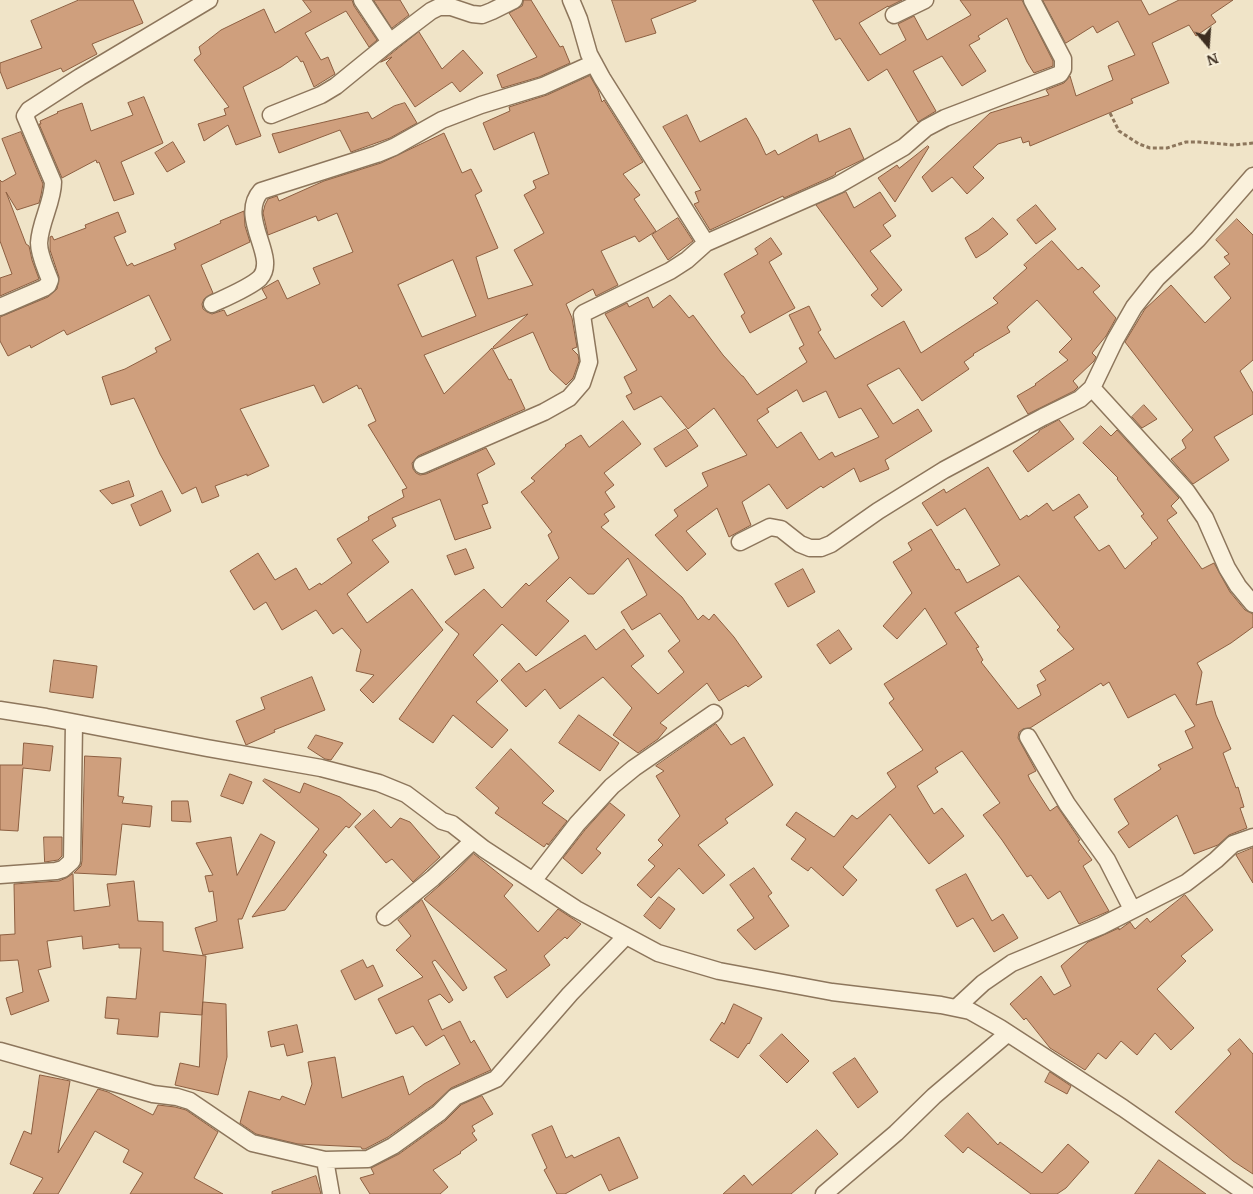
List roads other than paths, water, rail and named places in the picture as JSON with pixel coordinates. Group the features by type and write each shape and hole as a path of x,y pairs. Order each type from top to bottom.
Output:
{"street":[{"path":"0,307 44,288 50,280 40,251 39,242 54,182 25,116 29,110 80,77 209,0"},
{"path":"362,0 390,42"},
{"path":"271,115 321,95 336,86 390,42 439,7 451,7 472,14 482,15 514,0"},
{"path":"571,0 579,19 589,54 602,78 706,243"},
{"path":"894,15 925,0"},
{"path":"422,465 544,412 569,398 582,383 589,362 582,315 670,271 687,260 706,243 838,185 904,148 926,128 945,118 1060,74 1063,69 1064,59 1032,0"},
{"path":"212,304 254,282 264,271 265,261 254,222 253,205 255,197 261,191 377,154 394,147 442,120 481,105 543,86 594,63"},
{"path":"740,542 770,528 781,529 800,544 810,548 821,548 831,544 878,511 944,470 1080,399 1092,388 1115,340 1134,307 1157,278 1198,239 1253,176"},
{"path":"1092,388 1187,492 1205,518 1227,568 1253,604"},
{"path":"0,710 321,768 379,783 406,794 442,821 452,824 576,909 658,953 719,971 832,992 941,1004 970,1011 1123,1108 1247,1194"},
{"path":"533,881 577,824 612,786 634,768 714,713"},
{"path":"0,875 56,871 63,869 72,861 74,723"},
{"path":"1028,737 1063,799 1107,860 1132,909"},
{"path":"956,1008 983,983 1012,963 1101,926 1186,883 1233,844 1253,837"},
{"path":"385,917 433,878 473,840"},
{"path":"0,1051 153,1094 178,1097 190,1101 252,1143 325,1160 368,1159 393,1146 439,1113 455,1097 496,1079 570,994 626,936"},
{"path":"824,1194 1007,1034"},
{"path":"325,1160 331,1194"}]}
